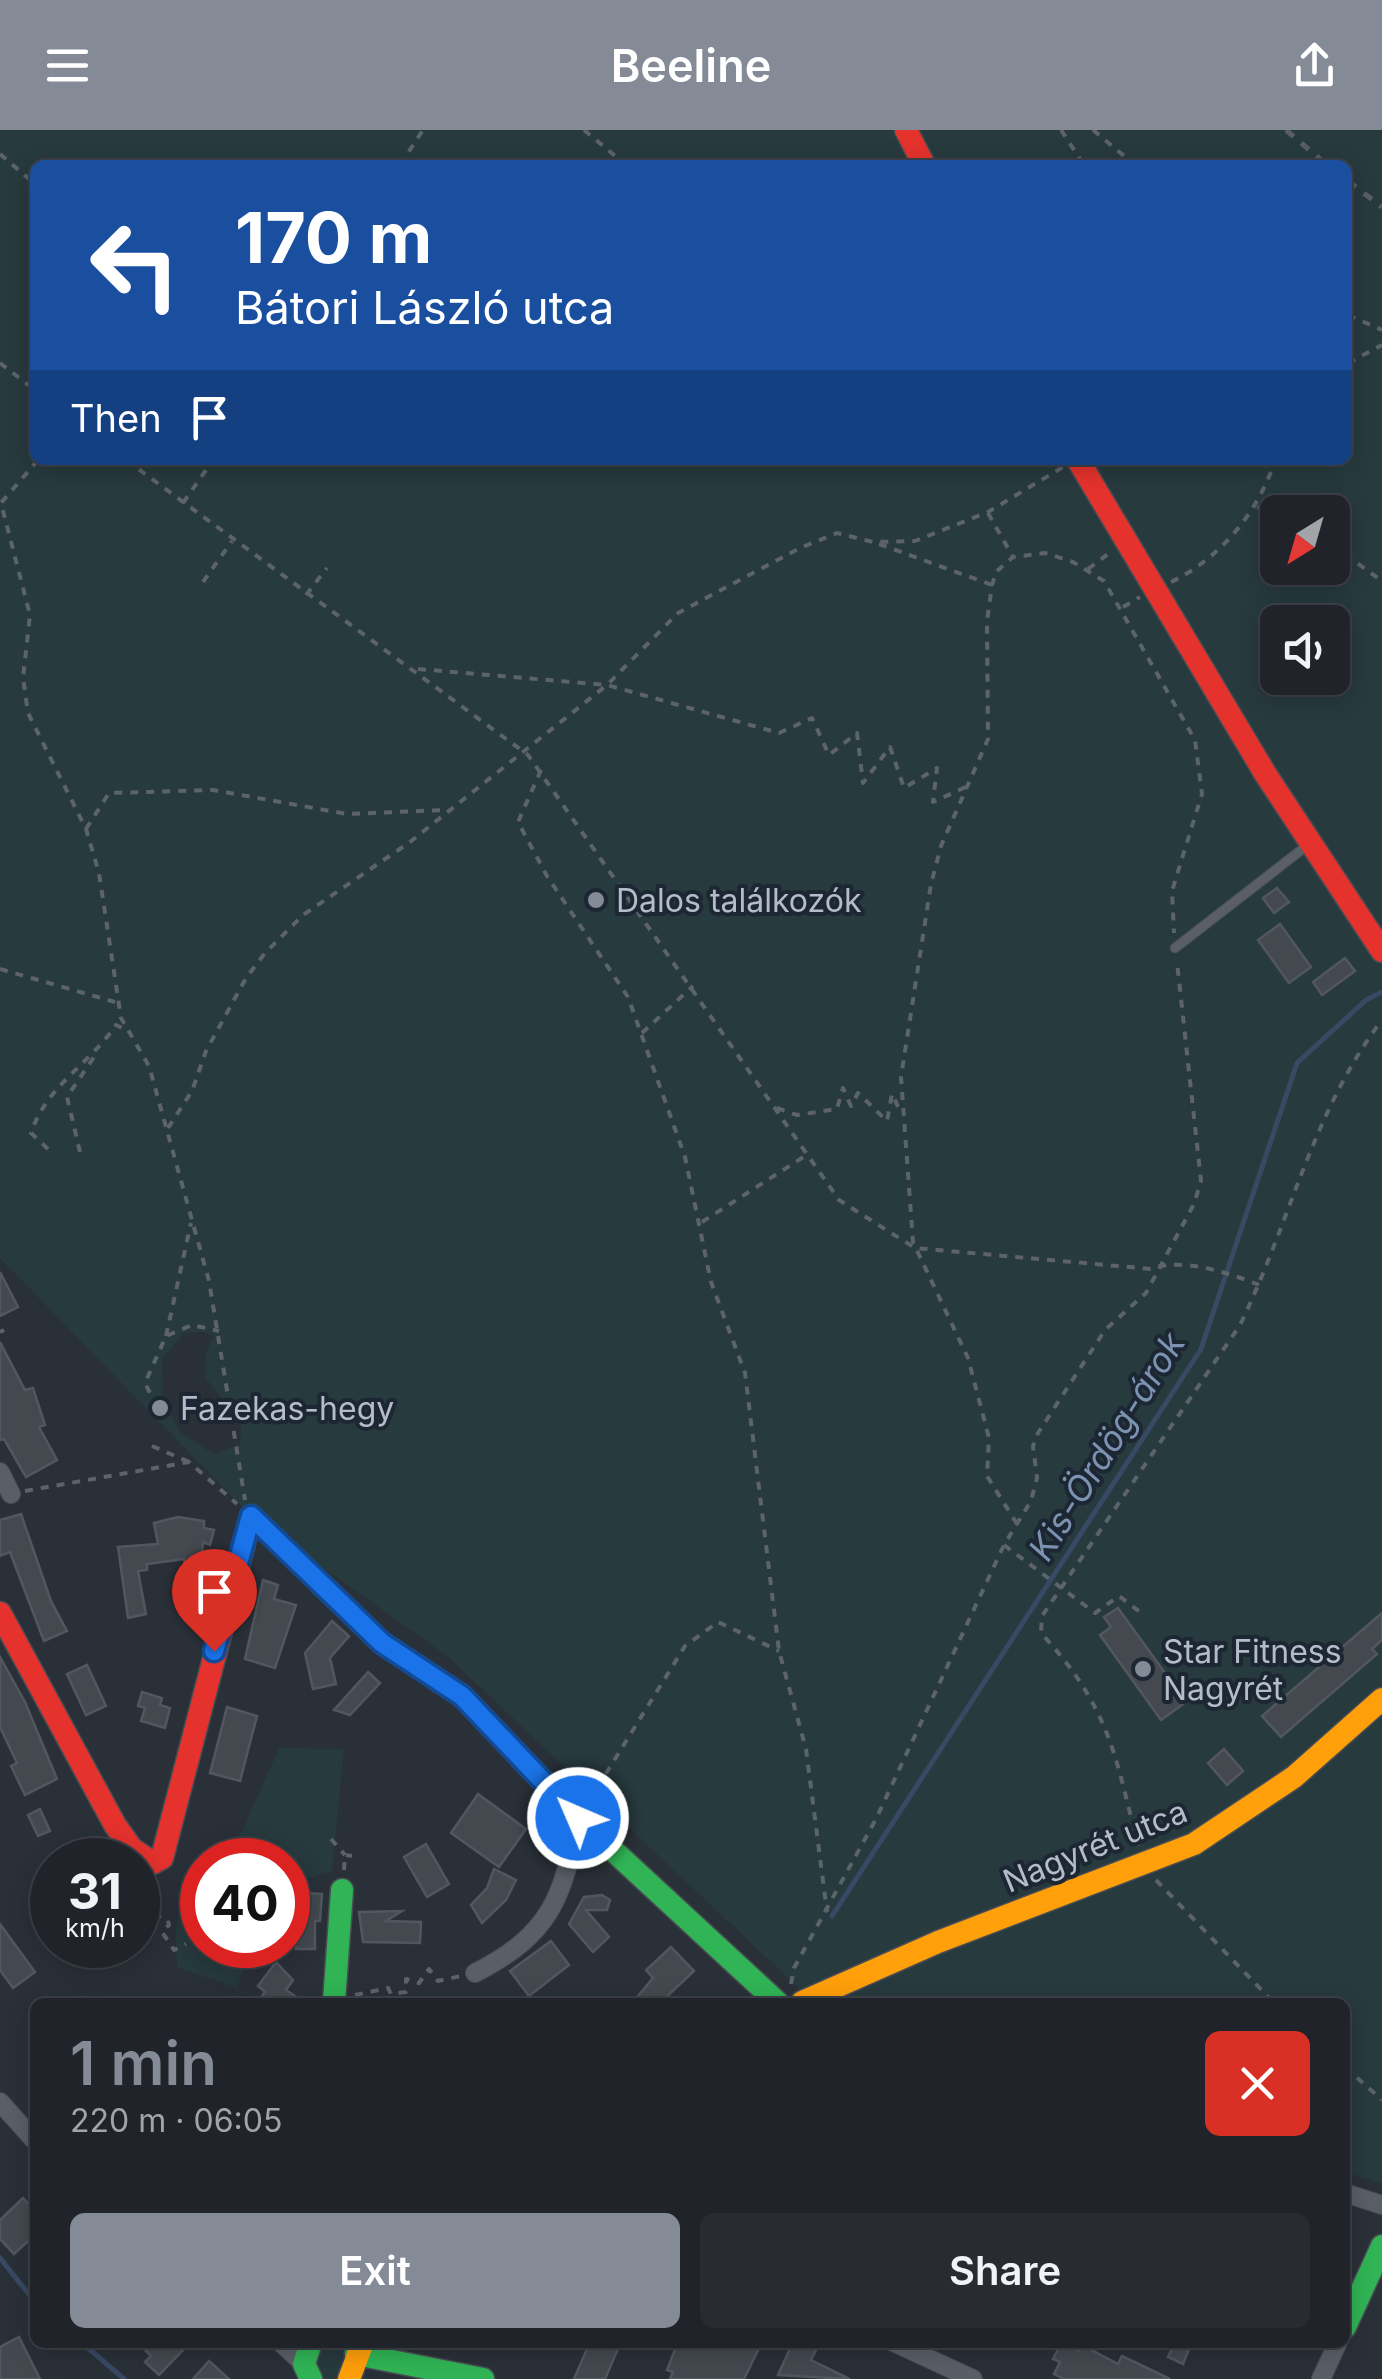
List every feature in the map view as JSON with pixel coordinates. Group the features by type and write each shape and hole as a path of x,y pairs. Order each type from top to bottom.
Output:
{"street":[{"path":"906,130 921,160"},
{"path":"1079,465 1310,844 1382,951"},
{"path":"0,1472 11,1494"},
{"path":"0,1613 115,1825 132,1849 153,1863 162,1858 239,1547 251,1516 382,1643 462,1696 578,1818 790,1997"},
{"name":"Nagyrét utca","path":"790,1997 1144,1866 1236,1820 1294,1778 1382,1699"},
{"path":"476,1973 517,1950 548,1919 567,1877 578,1818"},
{"path":"334,1998 342,1890"},
{"path":"0,2102 30,2135"},
{"path":"1350,2194 1382,2204"},
{"path":"1350,2316 1382,2246"},
{"path":"286,2348 307,2367"},
{"path":"906,2348 973,2379"},
{"path":"1321,2379 1335,2348"},
{"path":"361,2360 483,2379"}],"lane":[{"path":"1175,948 1310,844"}],"path":[{"path":"403,160 423,130"},
{"path":"584,130 620,160"},
{"path":"1061,130 1081,160"},
{"path":"1093,130 1130,160"},
{"path":"0,154 30,180"},
{"path":"1352,317 1382,330"},
{"path":"1352,361 1382,344"},
{"path":"0,362 30,386"},
{"path":"34,465 0,503 30,615 23,678 28,714 86,829 99,874 118,1003 128,1031 149,1066 219,1331 241,1490 251,1516"},
{"path":"133,465 306,595 414,668 524,750 693,986 777,1108 805,1156 839,1200 915,1248 1151,1269 1163,1264 1218,1269 1259,1286"},
{"path":"183,503 210,465"},
{"path":"874,542 914,541 988,512 1068,465"},
{"path":"1154,588 1176,580 1207,556 1258,507 1273,465"},
{"path":"988,512 1013,557"},
{"path":"168,1128 192,1091 206,1052 246,978 303,915 410,842 608,685 678,612 800,548 837,534 874,542 992,585"},
{"path":"204,582 232,541"},
{"path":"1088,570 1125,541"},
{"path":"790,1997 794,1968 828,1912 1004,1545 1017,1524 1036,1490 1032,1457 1038,1433 1105,1330 1146,1293 1194,1204 1202,1162 1175,948 1172,892 1202,794 1200,754 1123,607 1104,580 1045,553 1013,557 996,572 992,585 987,621 988,739 941,846 931,884 901,1076 915,1248 968,1358 989,1438 987,1476 1017,1524"},
{"path":"1350,558 1382,581"},
{"path":"306,595 327,568"},
{"path":"414,668 608,685 779,732 812,718 829,756 857,733 863,783 890,748 904,788 937,768 934,802 968,786"},
{"path":"540,770 518,822 547,876 628,997 702,1222 711,1282 744,1373 778,1650 806,1749 828,1912"},
{"path":"86,829 109,793 212,790 347,814 448,810"},
{"path":"0,969 118,1003"},
{"path":"642,1033 693,986"},
{"path":"1268,1998 1144,1866 1114,1742 1078,1672 1041,1633 1042,1616 1240,1324 1259,1286 1317,1130 1382,1020"},
{"path":"80,1152 67,1097 116,1025 128,1031"},
{"path":"48,1150 31,1133 39,1110 73,1068 95,1055"},
{"path":"777,1108 798,1115 838,1110 843,1088 851,1106 858,1093 887,1121 892,1094 903,1118"},
{"path":"702,1222 805,1156"},
{"path":"158,1408 145,1383 166,1336 192,1221"},
{"path":"166,1336 192,1325 219,1331"},
{"path":"152,1446 189,1462 251,1516"},
{"path":"44,1488 189,1462"},
{"path":"1004,1545 1095,1613 1119,1596 1144,1615"},
{"path":"578,1818 685,1646 718,1622 778,1650"},
{"path":"331,1839 345,1855"},
{"path":"160,1917 169,1925 162,1932 174,1950 180,1947"},
{"path":"370,1990 406,1992 406,1979 419,1984 429,1969 438,1982 476,1973"},
{"path":"1350,2071 1382,2100"}],"green space":[{"path":"0,130 1382,130 1382,2184 1350,2174 1350,1998 819,1998 804,1993 447,1656 251,1516 0,1258","holes":["184,1333 214,1336 206,1352 205,1377 241,1424 240,1444 214,1454 181,1433 163,1402 162,1359"]},
{"path":"279,1748 344,1749 332,1871 310,1878 310,1838 235,1838 243,1829"},
{"path":"180,1911 180,1968 245,1968 237,1987 178,1968"},
{"path":"311,2348 350,2348 349,2379 311,2379"}],"building":[{"path":"1277,888 1289,902 1274,913 1263,898"},
{"path":"1280,924 1311,967 1289,983 1258,940"},
{"path":"1345,958 1355,971 1322,995 1313,982"},
{"path":"0,1272 18,1307 0,1316"},
{"path":"0,1342 25,1390 33,1388 45,1425 39,1427 57,1460 26,1477 4,1439 0,1440"},
{"path":"21,1514 51,1601 67,1631 44,1641 10,1552 0,1556 0,1520"},
{"path":"178,1517 204,1521 204,1528 214,1530 210,1545 203,1542 201,1567 185,1565 184,1559 147,1564 147,1570 138,1571 146,1614 128,1618 118,1547 158,1544 154,1523"},
{"path":"263,1580 278,1585 274,1599 296,1605 275,1668 245,1659"},
{"name":"Star Fitness Nagyrét","path":"1118,1608 1186,1702 1161,1720 1100,1635 1111,1627 1104,1617"},
{"path":"1382,1613 1382,1640 1372,1649 1377,1654 1281,1737 1262,1716"},
{"path":"332,1621 349,1636 330,1658 336,1684 313,1689 305,1653"},
{"path":"0,1657 25,1702 57,1779 25,1795 11,1766 17,1763 0,1727"},
{"path":"87,1665 106,1706 86,1715 67,1674"},
{"path":"368,1672 380,1683 350,1715 334,1710"},
{"path":"142,1692 162,1698 160,1705 170,1708 165,1728 141,1721 145,1708 138,1706"},
{"path":"227,1707 257,1716 240,1781 210,1773"},
{"path":"1224,1749 1243,1771 1227,1785 1208,1763"},
{"path":"478,1794 526,1829 499,1867 451,1833"},
{"path":"40,1809 50,1831 38,1836 28,1815"},
{"path":"426,1844 449,1884 427,1897 404,1857"},
{"path":"494,1869 516,1880 506,1900 482,1923 471,1905 487,1888"},
{"path":"310,1893 322,1894 320,1921 315,1921 315,1949 310,1949"},
{"path":"602,1895 610,1900 607,1910 586,1910 609,1937 593,1952 569,1924 584,1897"},
{"path":"402,1911 386,1921 421,1922 420,1943 363,1942 359,1912"},
{"path":"0,1924 35,1972 13,1988 0,1970"},
{"path":"551,1941 569,1965 529,1996 510,1971"},
{"path":"671,1947 694,1971 665,1998 636,1998 653,1978 646,1970"},
{"path":"272,1968 282,1968 293,1980 286,1990 298,1998 260,1998 265,1992 258,1986"},
{"path":"23,2198 30,2206 30,2240 14,2254 0,2239 0,2220"},
{"path":"19,2337 40,2379 0,2379 0,2347"},
{"path":"587,2348 618,2348 605,2379 574,2379"},
{"path":"676,2348 759,2348 744,2379 670,2379 673,2372 667,2370"},
{"path":"790,2348 817,2348 811,2360 850,2379 778,2375"},
{"path":"1059,2348 1079,2351 1088,2348 1118,2364 1122,2356 1170,2379 1064,2379 1054,2374 1060,2362 1053,2359"},
{"path":"1172,2348 1189,2349 1183,2364 1168,2357"},
{"path":"145,2350 183,2350 159,2375 145,2362 151,2356"},
{"path":"209,2361 229,2379 193,2379"}],"waterway":[{"name":"Kis-Ördög-árok","path":"832,1916 1201,1349 1297,1063 1366,1000 1382,992"},
{"path":"0,2258 30,2296"},
{"path":"88,2348 124,2379"}],"railway":[{"path":"1286,130 1321,160"},
{"path":"1352,184 1382,207"}],"traffic: fast":[{"path":"243,1547 251,1516 382,1643 462,1696 578,1818 773,1998"},
{"path":"334,1998 342,1890"},
{"path":"1350,2316 1382,2246"},
{"path":"309,2348 304,2364 311,2379"},
{"path":"356,2354 483,2379"}],"traffic: slow":[{"path":"811,1998 938,1942 1194,1844 1294,1777 1382,1699"},
{"path":"349,2379 361,2348"}],"traffic: jam":[{"path":"906,130 921,160"},
{"path":"1081,465 1266,775 1382,951"},
{"path":"0,1613 115,1825 132,1849 153,1863 162,1858 243,1547"}],"place":[{"name":"Dalos találkozók","path":"596,900"},
{"name":"Fazekas-hegy","path":"160,1408"},
{"name":"Star Fitness Nagyrét","path":"1143,1669"}],"route":[{"path":"214,1651 239,1547 251,1516 382,1643 462,1696 578,1818"}]}
